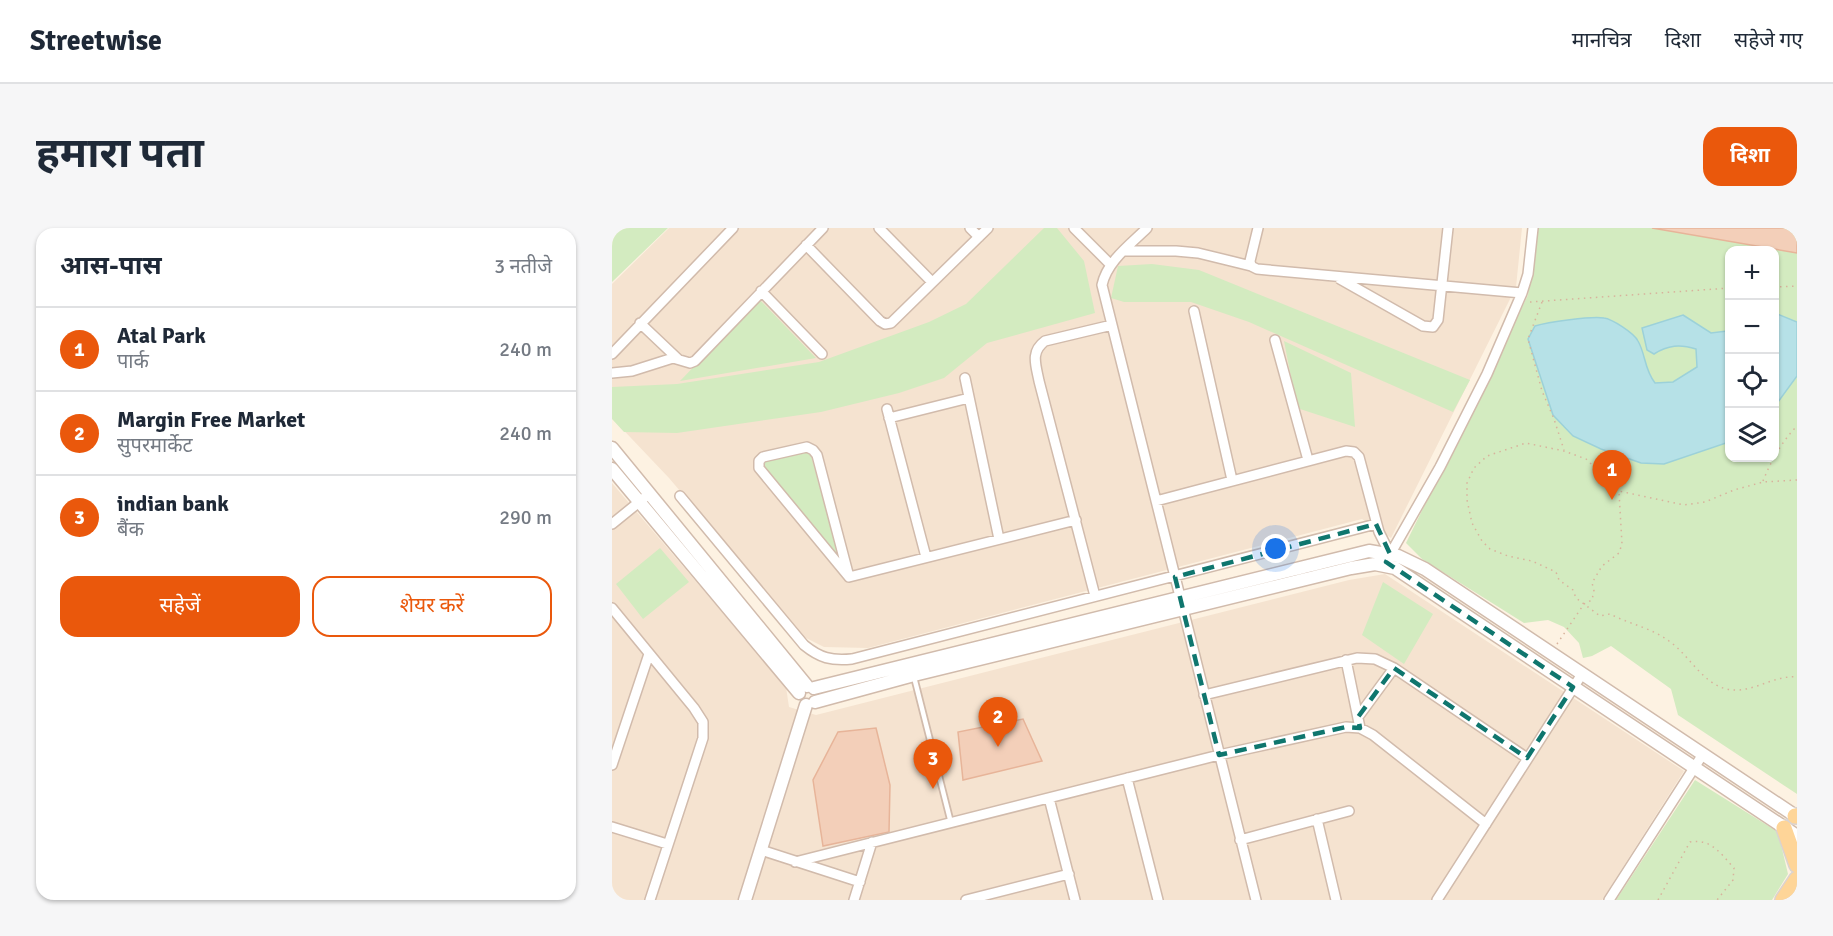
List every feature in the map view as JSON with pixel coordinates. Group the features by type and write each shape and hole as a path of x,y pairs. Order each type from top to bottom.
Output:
{"main road":[{"path":"1791,832 1797,865"},
{"path":"1783,900 1797,879"}],"street":[{"path":"612,354 733,228"},
{"path":"612,373 632,371 673,358 690,363 695,361 823,228"},
{"path":"879,228 932,282"},
{"path":"970,228 979,237"},
{"path":"806,245 885,324 891,323 988,228"},
{"path":"1074,228 1111,265"},
{"path":"1148,228 1111,265 1104,275 1102,285 1256,900"},
{"path":"1251,266 1250,261 1258,228"},
{"path":"1335,276 1429,328 1433,327 1438,320 1449,228"},
{"path":"1388,560 1440,467 1487,374 1528,274 1533,228"},
{"path":"1125,251 1176,251 1217,257 1257,269 1522,293"},
{"path":"761,291 822,354"},
{"path":"1194,311 1232,480"},
{"path":"640,323 678,359"},
{"path":"1095,597 1039,381 1035,353 1038,346 1045,341 1112,325"},
{"path":"1275,340 1308,460"},
{"path":"965,378 999,539"},
{"path":"926,557 888,413 969,398"},
{"path":"807,447 817,455 849,577 759,468 759,461 763,457 807,447"},
{"path":"612,448 644,498"},
{"path":"1156,501 1308,460 1346,451 1354,452 1359,457 1388,560 1395,568 1791,832"},
{"path":"612,469 644,498 806,689 817,695 811,704 745,900"},
{"path":"680,496 804,645 818,656 834,661 852,659 1376,524"},
{"path":"612,524 644,498"},
{"path":"849,577 1076,520"},
{"path":"913,670 811,704 799,700 806,689 913,670 1181,603 1388,560 1425,569 1796,816"},
{"path":"612,608 703,722 703,738 650,900"},
{"path":"612,765 649,654"},
{"path":"1204,695 1346,660 1375,659 1394,668 1527,758"},
{"path":"1346,660 1360,728"},
{"path":"1358,717 1394,668"},
{"path":"1437,900 1582,674"},
{"path":"795,862 1219,755 1346,727 1360,728 1373,735 1486,825"},
{"path":"1609,900 1702,754"},
{"path":"1127,778 1158,900"},
{"path":"1049,798 1075,900"},
{"path":"1240,840 1349,811"},
{"path":"1317,819 1336,900"},
{"path":"612,827 667,844"},
{"path":"854,900 872,842"},
{"path":"761,850 860,882"},
{"path":"966,900 1069,874"}],"lane":[{"path":"913,670 951,823"}],"path":[{"path":"1779,286 1797,286"},
{"path":"1517,303 1725,288"},
{"path":"1542,301 1535,326 1528,339 1542,392 1554,419 1564,451"},
{"path":"1763,482 1769,466 1789,434 1797,426"},
{"path":"1797,480 1763,482 1734,490 1705,502 1684,505 1619,491 1586,459 1564,451 1526,443 1487,456 1474,468 1467,483 1467,500 1472,523 1482,541 1490,549 1546,566 1556,572 1559,580 1573,590 1575,598 1600,616 1610,614 1669,641 1686,656 1701,675 1718,687 1738,690 1797,677"},
{"path":"1552,653 1584,604 1592,600 1594,590 1592,583 1602,566 1619,553 1622,544 1619,491"},
{"path":"1658,900 1690,842 1698,840 1716,849 1734,868 1733,880 1717,900"}],"highlighted area":[{"path":"1376,524 1390,554 1386,562 1573,687 1527,758 1394,668 1358,717 1360,728 1346,727 1219,755 1175,577"}],"shaded area":[{"path":"669,228 1522,228 1516,287 1391,538 1362,519 868,648 824,647 804,637 669,478 612,418 612,284"},
{"path":"612,483 786,687 789,707 816,715 1349,580 1385,574 1684,771 1602,900 612,900"}],"green space":[{"path":"612,228 668,228 612,282"},
{"path":"1044,228 1057,228 1084,261 1095,313 987,343 944,378 899,393 821,412 677,433 624,432 612,419 612,387 677,384 819,362 929,322 966,304"},
{"path":"1536,228 1797,228 1797,794 1678,715 1671,689 1611,646 1583,658 1579,643 1564,627 1548,620 1524,623 1422,559 1406,543 1528,295"},
{"path":"1152,264 1199,270 1470,380 1453,412 1249,322 1191,302 1124,302 1111,298 1118,266"},
{"path":"759,299 816,358 680,381"},
{"path":"1284,341 1351,373 1355,427 1297,408"},
{"path":"810,452 840,561 761,462"},
{"path":"660,548 689,582 643,619 616,584"},
{"path":"1383,582 1433,614 1404,664 1362,635"},
{"path":"1695,780 1778,832 1788,874 1772,900 1616,900"}],"water":[{"path":"1683,315 1711,333 1725,331 1725,443 1664,464 1641,463 1573,436 1553,415 1528,339 1535,326 1559,321 1608,319 1623,327 1636,338 1655,383 1673,382 1697,367 1696,349 1674,346 1654,354 1647,350 1642,328"},
{"path":"1779,315 1797,322 1797,376 1779,401"}],"building":[{"path":"1652,228 1797,228 1797,253 1779,250 1779,246 1756,246"},
{"path":"1023,719 1042,761 963,780 958,732"},
{"path":"876,728 890,785 889,832 823,846 813,780 838,732"}],"place":[{"name":"Atal Park","path":"1612,500"},
{"name":"Margin Free Market","path":"998,747"},
{"name":"indian bank","path":"933,789"}]}
